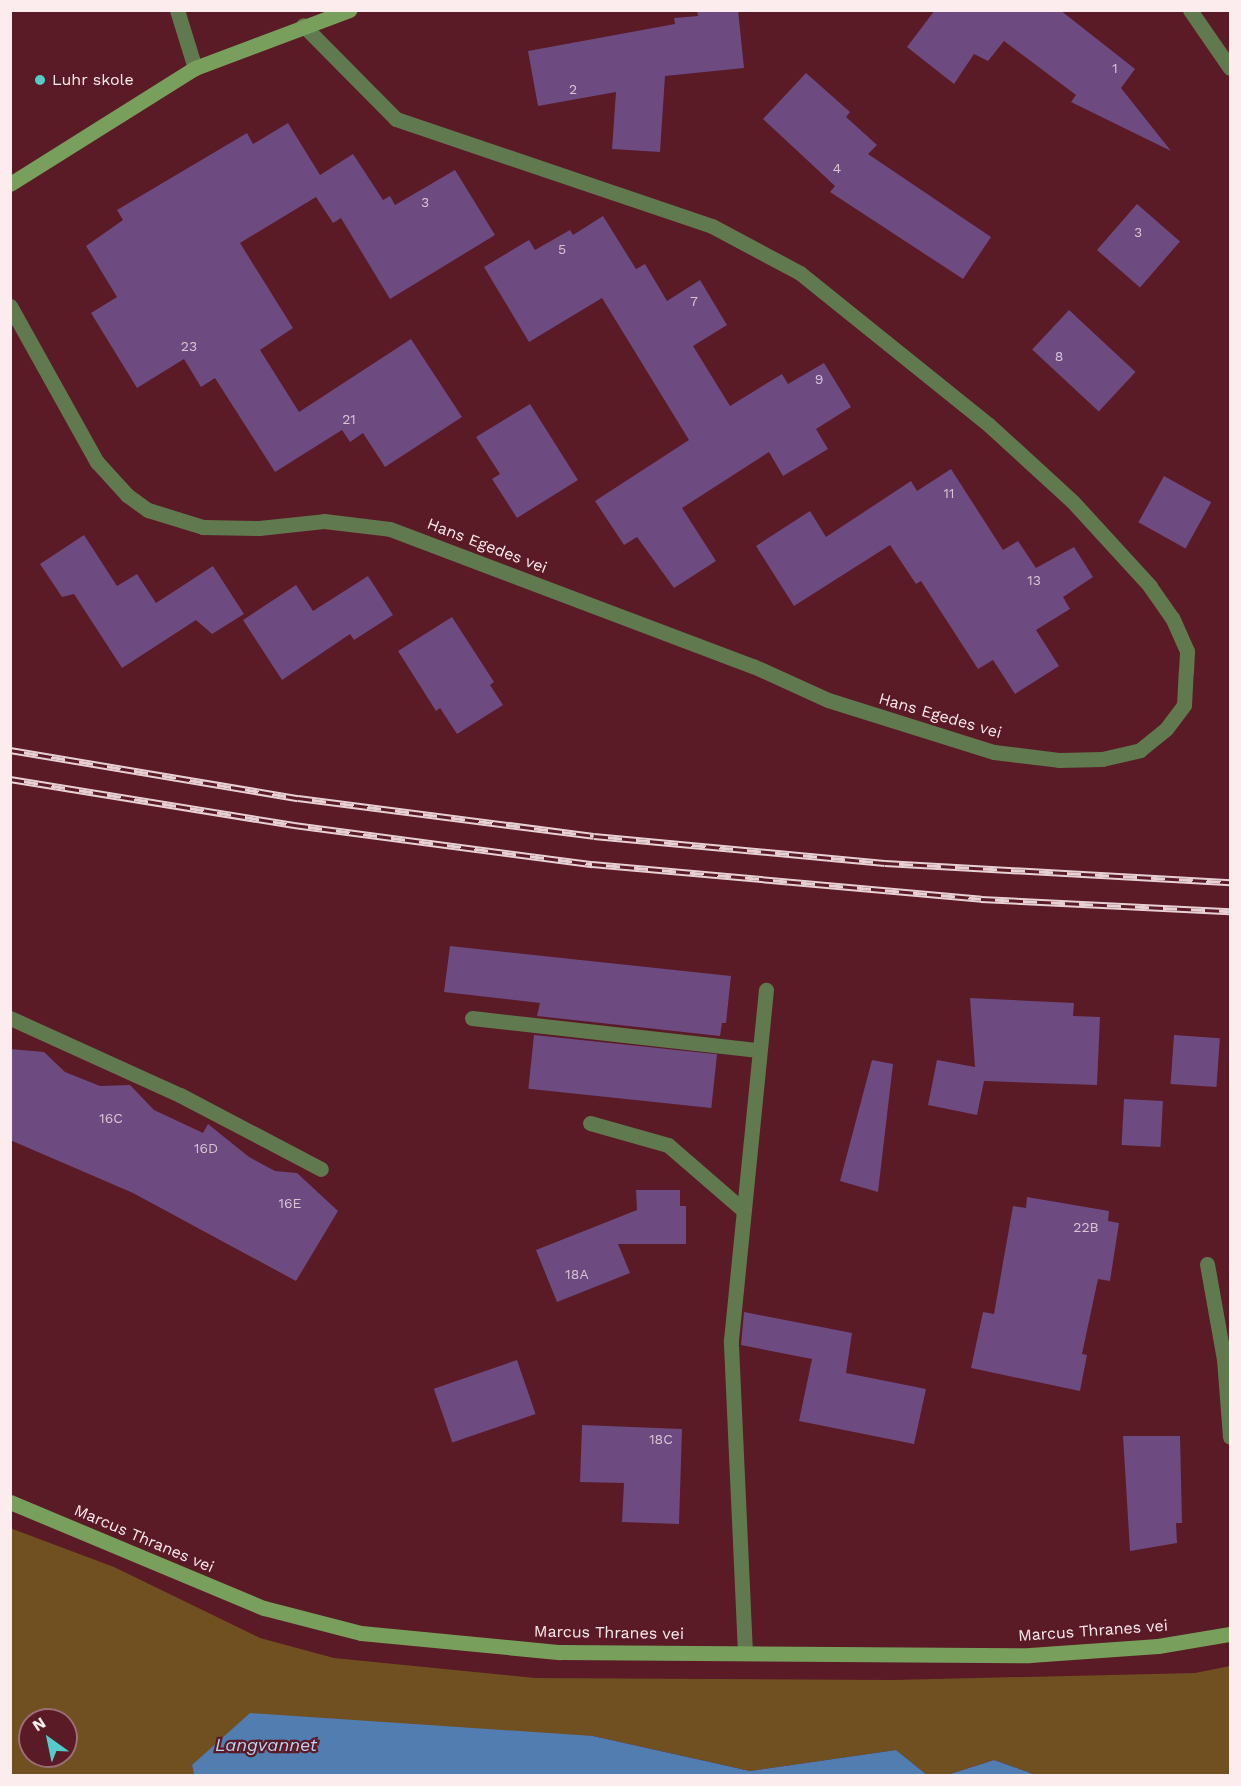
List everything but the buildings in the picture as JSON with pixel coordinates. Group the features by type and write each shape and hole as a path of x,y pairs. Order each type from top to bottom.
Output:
{"main road":[{"path":"10,184 195,68 349,10"},
{"name":"Marcus Thranes vei","path":"10,1502 264,1608 361,1633 560,1652 1030,1655 1158,1646 1230,1634"}],"street":[{"path":"177,10 195,68"},
{"path":"1190,10 1228,62"},
{"name":"Hans Egedes vei","path":"10,306 97,462 127,495 148,510 203,527 259,528 324,521 390,529 753,666 828,700 994,752 1059,760 1102,759 1140,750 1166,729 1184,705 1186,671 1187,651 1172,618 1150,586 1072,501 989,424 800,273 712,226 396,118 303,26"},
{"path":"745,1653 731,1340 742,1209 766,990"},
{"path":"10,1018 180,1095 321,1170"},
{"path":"472,1018 758,1050"},
{"path":"590,1123 668,1145 742,1209"},
{"path":"1207,1264 1224,1359 1230,1437"}],"shaded area":[{"path":"10,1528 114,1567 260,1638 334,1658 535,1678 892,1680 1195,1673 1230,1666 1230,1775 1036,1775 994,1760 947,1775 927,1775 896,1750 750,1771 593,1736 192,1765 194,1775 11,1775"}],"water":[{"name":"Langvannet","path":"250,1713 593,1736 750,1771 896,1750 927,1775 194,1775 192,1765"},
{"path":"994,1760 1036,1775 947,1775"}],"railway":[{"path":"10,750 298,798 594,836 885,863 1230,882"},
{"path":"10,779 294,825 592,864 981,899 1230,911"}],"place":[{"name":"Luhr skole","path":"40,80"}]}
